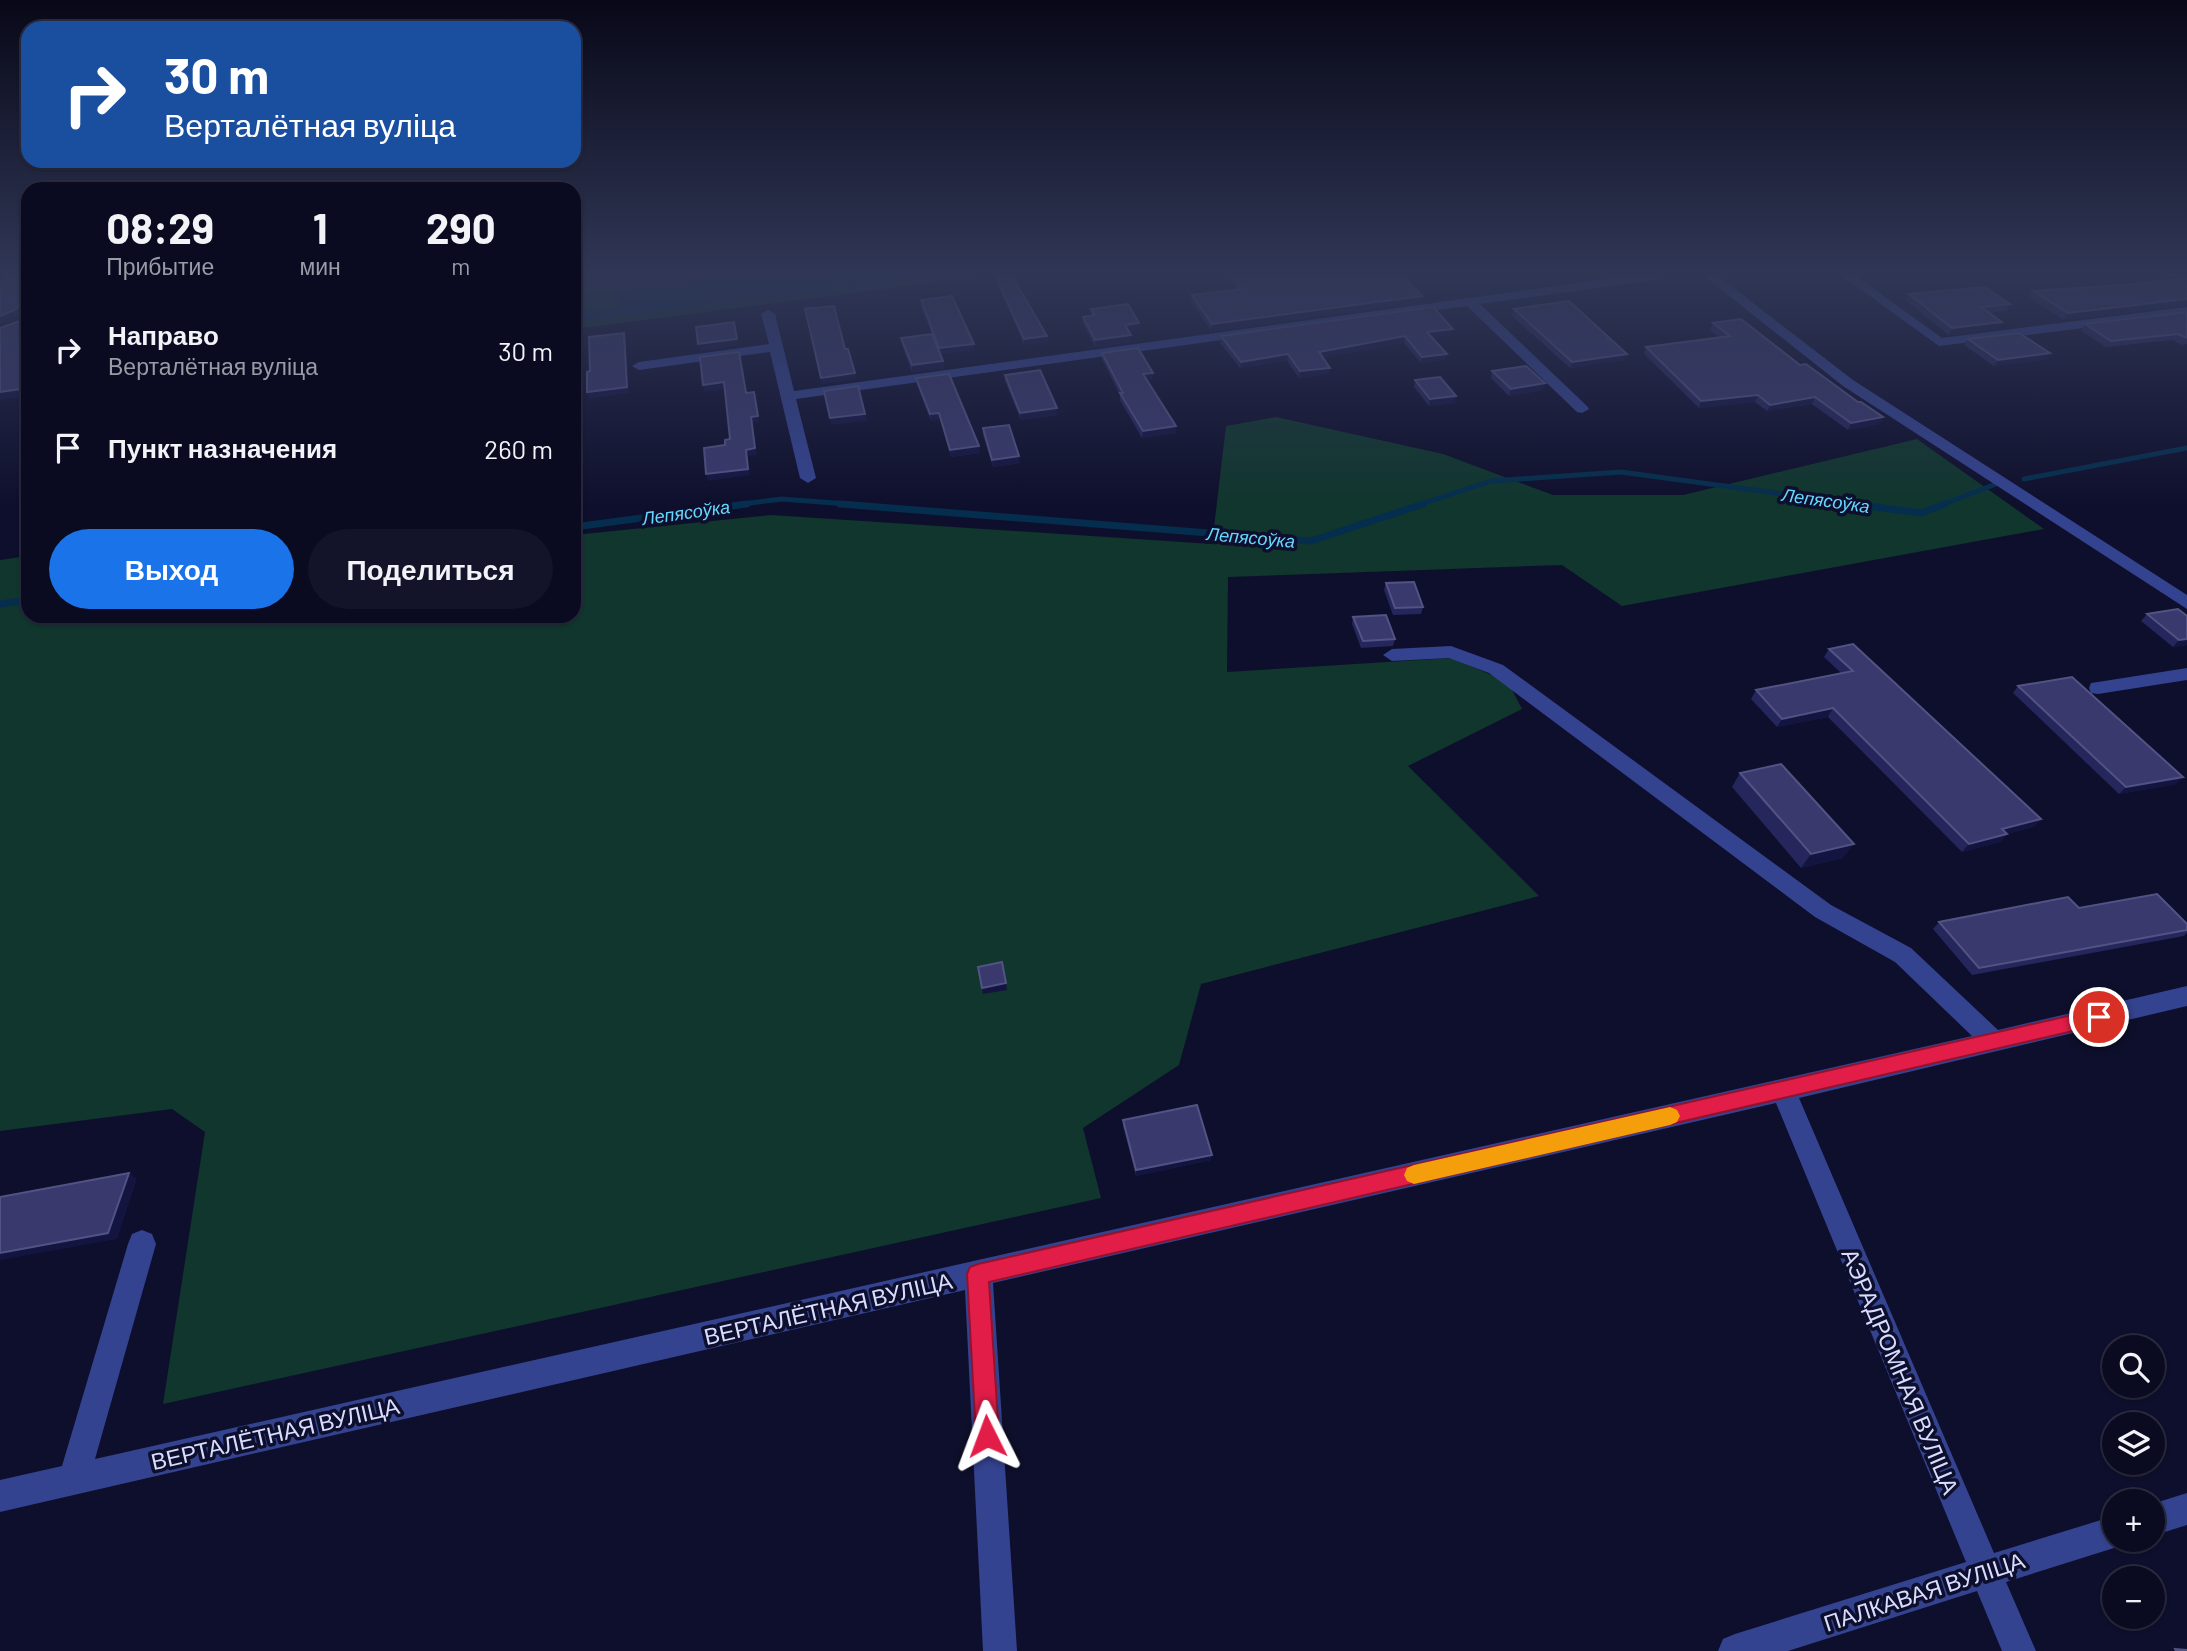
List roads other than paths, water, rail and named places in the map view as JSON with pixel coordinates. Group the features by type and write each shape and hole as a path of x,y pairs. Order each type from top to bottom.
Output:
{"street":[{"path":"639,366 733,353"},
{"path":"778,353 808,478"},
{"path":"789,396 1093,353"},
{"path":"1523,353 1581,409"},
{"path":"1809,353 1848,383 2186,601"},
{"path":"1392,655 1451,652 1496,669 1823,911 1903,955 1994,1042"},
{"path":"2098,688 2187,674"},
{"name":"ВЕРТАЛЁТНАЯ ВУЛІЦА","path":"0,1496 2184,1001"},
{"name":"АЭРАДРОМНАЯ ВУЛІЦА","path":"1783,1090 2019,1651"},
{"path":"74,1479 142,1244"},
{"path":"978,1274 1000,1651"},
{"path":"2165,1516 2187,1509"},
{"name":"ПАЛКАВАЯ ВУЛІЦА","path":"1735,1651 2102,1536"}],"waterway":[{"name":"Лепясоўка","path":"2024,479 2187,448"},
{"name":"Лепясоўка","path":"1418,505 1491,481 1621,472 1865,505"},
{"name":"Лепясоўка","path":"1941,505 1996,484"},
{"name":"Лепясоўка","path":"734,505 781,499 862,505"},
{"name":"Лепясоўка","path":"581,526 747,504"},
{"name":"Лепясоўка","path":"840,504 1311,541 1423,504"},
{"name":"Лепясоўка","path":"1853,504 1921,513 1945,504"},
{"name":"Лепясоўка","path":"0,604 21,601"}]}
